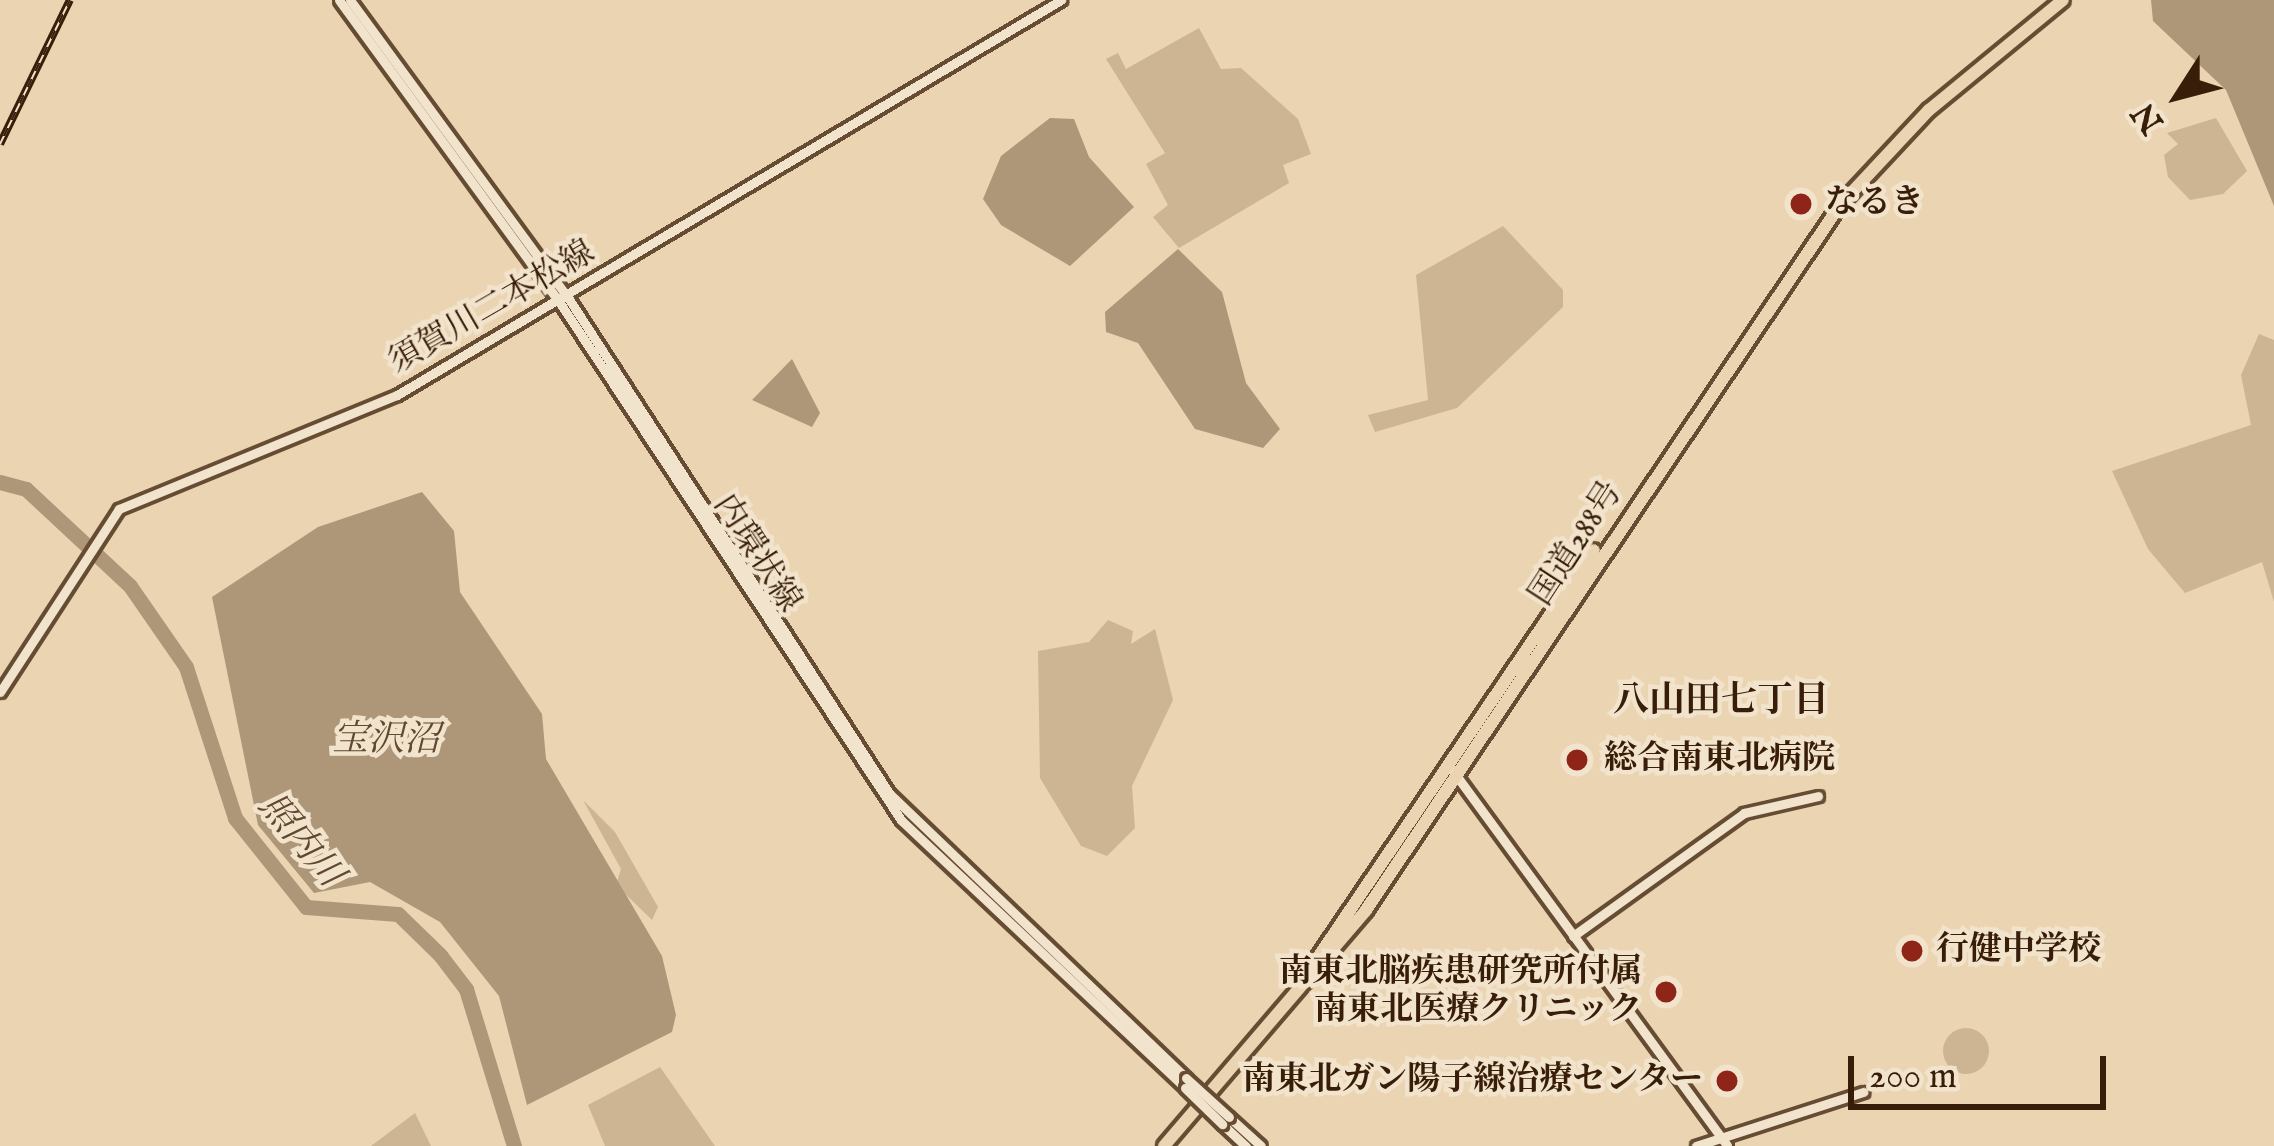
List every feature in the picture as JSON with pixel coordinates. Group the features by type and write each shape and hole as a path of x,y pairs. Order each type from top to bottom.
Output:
{"highway":[{"name":"国道288号","path":"1164,1146 1335,952 1811,228 1930,99 2053,0"},
{"name":"国道288号","path":"1154,1146 1307,974 1453,772 1826,222 1929,110 2063,0"}],"street":[{"name":"内環状線","path":"339,0 562,298"},
{"name":"内環状線","path":"350,0 562,298 889,793 1225,1121"},
{"name":"須賀川二本松線","path":"0,692 94,535 127,505 382,403 1061,0"},
{"path":"1453,772 1726,1146"},
{"path":"1573,936 1744,813 1818,796"},
{"path":"1696,1146 1863,1092"},
{"path":"1225,1121 1246,1146"},
{"path":"1225,1121 1261,1146"}],"shaded area":[{"path":"1199,28 1221,69 1241,68 1298,119 1311,154 1283,165 1289,183 1179,248 1153,217 1168,205 1146,164 1165,153 1106,59 1118,53 1126,69"},
{"path":"2216,118 2247,171 2223,194 2190,200 2168,177 2164,155 2178,144 2167,133"},
{"path":"1503,226 1563,290 1563,307 1457,408 1375,432 1368,415 1428,400 1416,275"},
{"path":"2259,334 2274,340 2274,602 2262,562 2185,593 2148,549 2112,471 2251,425 2241,375"},
{"path":"1108,620 1133,631 1131,644 1155,629 1173,700 1132,786 1135,828 1107,856 1081,846 1040,778 1038,651 1089,642"},
{"path":"583,800 615,832 658,907 652,920 616,885 621,869"},
{"path":"1966,1028 1982,1035 1989,1051 1982,1067 1966,1074 1950,1067 1943,1051 1950,1035"},
{"path":"660,1067 715,1146 605,1146 588,1105"},
{"path":"415,1113 431,1146 371,1146"}],"water":[{"path":"2151,0 2274,0 2274,206 2226,90 2153,21"},
{"path":"1050,118 1074,119 1089,157 1134,207 1070,266 1001,225 983,199 1001,156"},
{"path":"1178,249 1222,292 1246,383 1280,429 1263,448 1195,429 1138,343 1106,332 1105,312"},
{"path":"792,359 820,413 812,427 752,400"},
{"name":"宝沢沼","path":"422,492 454,531 460,592 542,714 546,759 662,956 676,1015 672,1032 527,1105 499,996 440,922 370,882 314,893 258,825 212,597 318,527"}],"waterway":[{"name":"照内川","path":"0,482 26,489 130,586 186,667 235,818 306,907 398,914 440,955 466,989 514,1146"}],"railway":[{"path":"0,144 70,0"}],"place":[{"name":"なるき","path":"1801,204"},
{"name":"総合南東北病院","path":"1577,760"},
{"name":"行健中学校","path":"1912,951"},
{"name":"南東北脳疾患研究所付属 南東北医療クリニック","path":"1666,992"},
{"name":"南東北ガン陽子線治療センター","path":"1727,1081"}],"district":[{"name":"八山田七丁目","path":"1721,702"}]}
